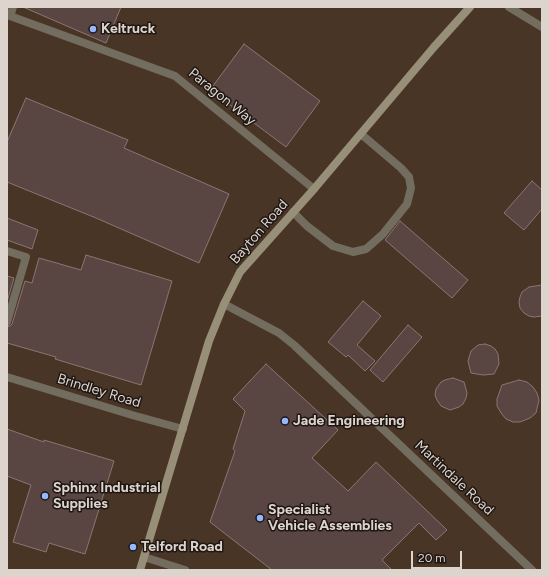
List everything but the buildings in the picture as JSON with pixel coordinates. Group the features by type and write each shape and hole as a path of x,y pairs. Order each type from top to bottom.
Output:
{"street":[{"name":"Paragon Way","path":"13,7 8,19 175,76 314,189"},
{"name":"Bayton Road","path":"140,570 209,341 224,304 240,272 314,189 434,47 470,7"},
{"path":"509,7 542,26"},
{"path":"294,212 307,226 333,246 353,252 366,249 383,234 408,204 411,188 409,177 374,144 361,134"},
{"path":"7,251 26,256 7,322"},
{"name":"Martindale Road","path":"224,304 279,333 294,345 532,570"},
{"name":"Brindley Road","path":"7,377 183,429"},
{"path":"144,557 185,570"}],"shaded area":[{"path":"7,7 542,7 542,570 7,570"}],"place":[{"name":"Keltruck","path":"93,29"},
{"name":"Jade Engineering","path":"285,421"},
{"name":"Sphinx Industrial Supplies","path":"45,496"},
{"name":"Specialist Vehicle Assemblies","path":"260,518"},
{"name":"Telford Road","path":"133,547"}]}
